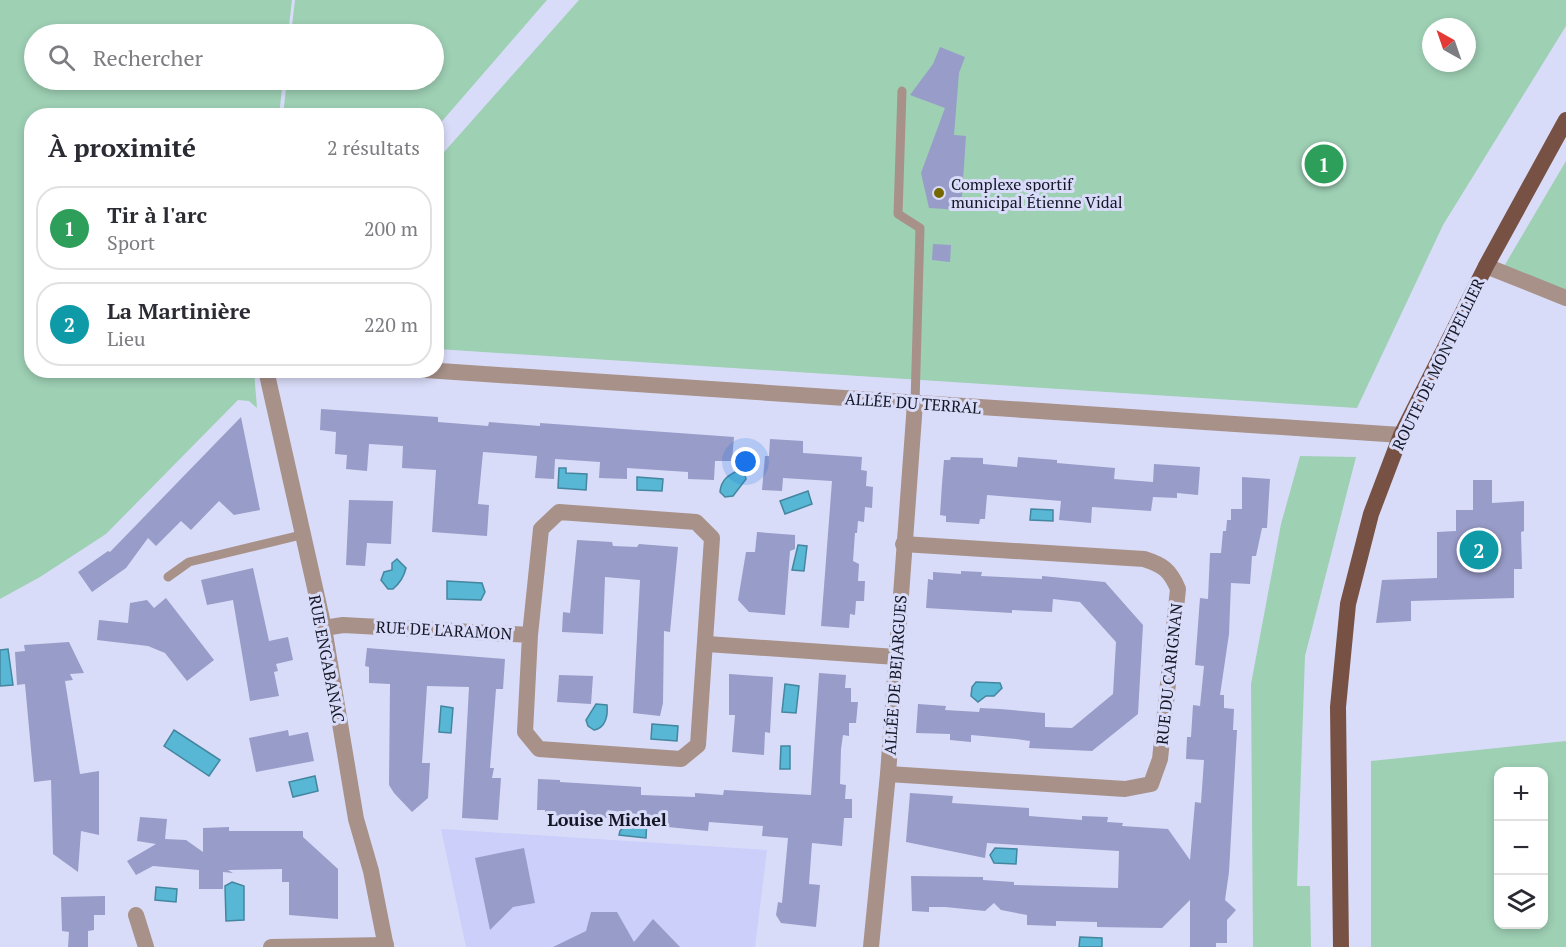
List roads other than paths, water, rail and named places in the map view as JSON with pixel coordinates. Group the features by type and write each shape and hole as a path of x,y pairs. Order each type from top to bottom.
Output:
{"main road":[{"name":"ROUTE DE MONTPELLIER","path":"1341,947 1338,706 1348,604 1371,514 1401,435 1486,266 1566,120"}],"street":[{"path":"1486,266 1566,298"},
{"name":"ALLÉE DU TERRAL","path":"444,371 1401,435"},
{"name":"RUE ENGABANAC","path":"268,378 301,535 324,628 356,819 371,871 386,946"},
{"name":"ALLÉE DE BEJARGUES","path":"871,947 888,774 915,403"},
{"name":"RUE DE L'ARAMON","path":"559,512 696,522 711,538 707,644 698,745 681,759 539,749 525,732 530,635 541,529 559,512"},
{"name":"RUE DU CARIGNAN","path":"888,774 1125,789 1151,784 1160,759 1171,673 1178,589 1172,574 1163,565 1144,559 903,544"},
{"name":"RUE DE L'ARAMON","path":"324,628 343,625 530,635"},
{"path":"707,644 896,657"},
{"path":"136,915 146,947"},
{"path":"271,947 386,946"}],"lane":[{"path":"902,91 898,214 920,228 915,403"},
{"path":"168,577 189,562 301,535"}],"place":[{"name":"Tir à l'arc","path":"1324,164"},
{"name":"Complexe sportif municipal Étienne Vidal","path":"939,193"},
{"name":"La Martinière","path":"1479,550"}],"district":[{"name":"Louise Michel","path":"607,820"}]}
